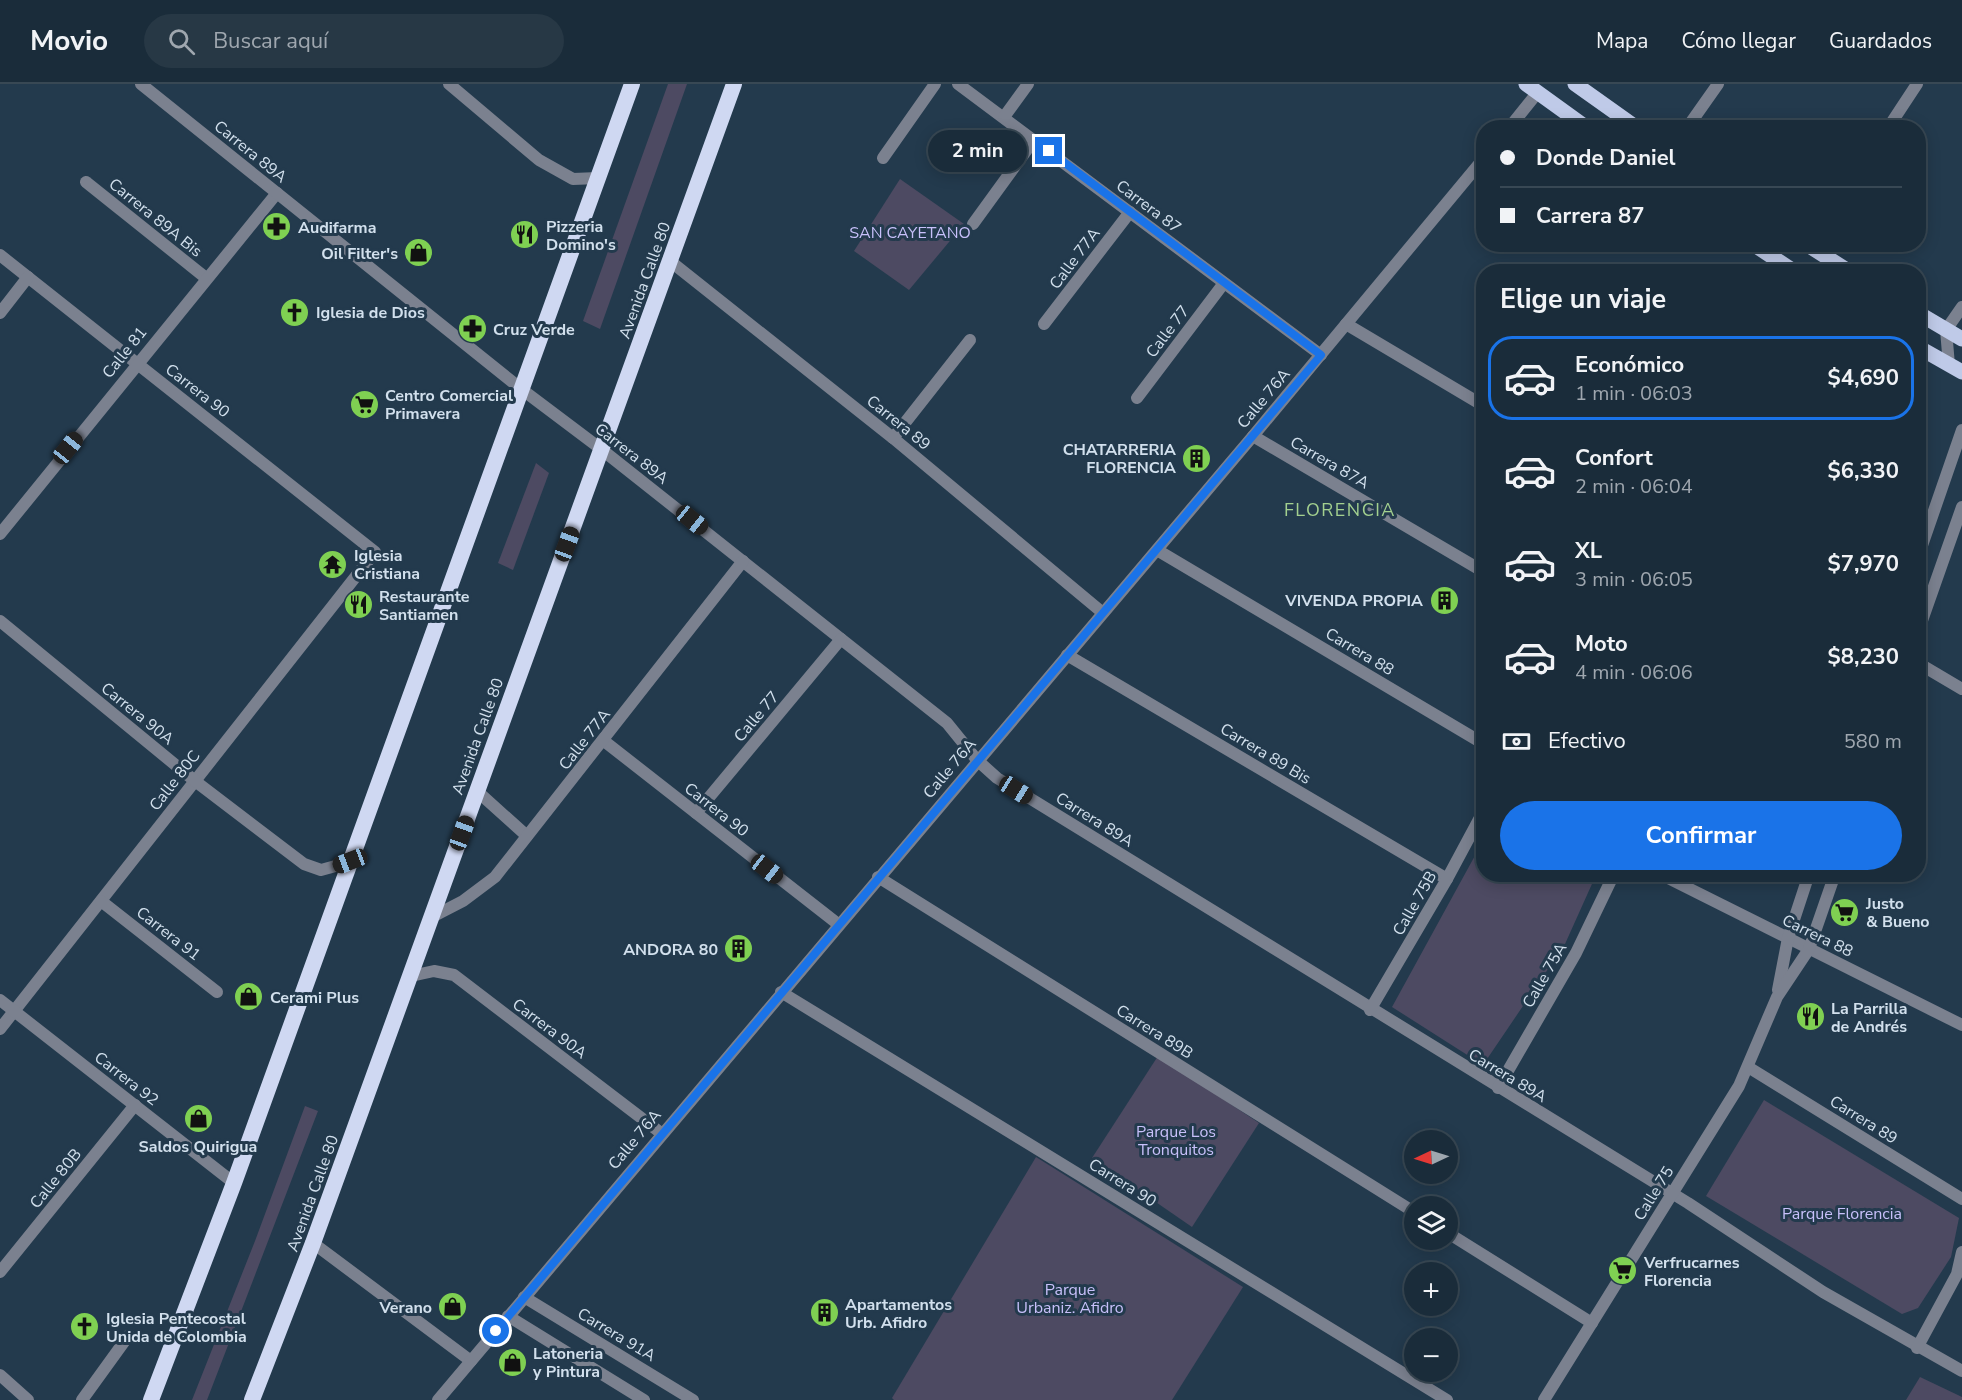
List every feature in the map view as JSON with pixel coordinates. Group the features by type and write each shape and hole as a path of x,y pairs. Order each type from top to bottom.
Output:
{"highway":[{"path":"151,1400 234,1183 632,84"},
{"name":"Avenida Calle 80","path":"252,1400 313,1243 411,976 734,84"}],"main road":[{"path":"1575,84 1626,120"},
{"path":"1532,88 1576,120"},
{"path":"1765,252 1783,264"},
{"path":"1820,252 1838,264"},
{"path":"1926,318 1962,339"},
{"path":"1926,351 1956,368"}],"street":[{"name":"Carrera 89A","path":"141,84 520,388 601,449 947,723 977,760 997,778 1370,1010 1672,1193 1823,1292 1917,1348 1962,1371"},
{"path":"449,84 538,160 573,179 598,178"},
{"path":"883,158 934,84"},
{"name":"Carrera 87","path":"958,84 1321,355"},
{"path":"1004,117 1028,84"},
{"path":"1693,120 1718,84"},
{"path":"1893,120 1917,84"},
{"path":"1514,120 1532,88"},
{"path":"973,224 1034,140"},
{"name":"Calle 76A","path":"438,1400 661,1133 1157,550 1476,168"},
{"name":"Carrera 89A Bis","path":"86,182 206,278"},
{"name":"Calle 81","path":"0,534 136,363 277,193"},
{"name":"Calle 77A","path":"1044,324 1130,212"},
{"name":"Carrera 90","path":"0,255 375,552"},
{"name":"Carrera 89","path":"670,261 893,438 1103,613"},
{"path":"0,313 28,277"},
{"name":"Calle 77","path":"1137,398 1224,283"},
{"path":"1956,368 1947,330 1962,307"},
{"path":"1346,324 1476,400"},
{"path":"893,438 970,340"},
{"path":"1926,534 1962,430"},
{"name":"Carrera 87A","path":"1253,436 1476,567"},
{"path":"1926,609 1962,507"},
{"name":"Carrera 88","path":"1157,550 1476,739"},
{"name":"Calle 80C","path":"0,1029 375,552"},
{"name":"Calle 77A","path":"432,917 479,891 495,876 604,741 743,561"},
{"name":"Carrera 90A","path":"0,621 195,781 312,868 321,870 350,861"},
{"name":"Calle 77","path":"696,813 841,639"},
{"name":"Carrera 89 Bis","path":"1067,655 1447,879"},
{"path":"1926,668 1962,689"},
{"name":"Carrera 90","path":"604,741 838,924"},
{"path":"477,791 527,836"},
{"name":"Calle 75B","path":"1370,1010 1476,825"},
{"name":"Carrera 89B","path":"878,877 1404,1206"},
{"name":"Calle 75A","path":"1498,1088 1576,952 1610,882"},
{"name":"Carrera 88","path":"1676,882 1962,1025"},
{"name":"Calle 75","path":"1777,997 1788,938 1806,882"},
{"name":"Calle 75","path":"1544,1400 1748,1067 1777,997 1809,949 1831,882"},
{"name":"Carrera 91","path":"100,901 216,992"},
{"name":"Carrera 90A","path":"411,976 434,972 454,975 661,1133"},
{"name":"Carrera 90","path":"781,992 1447,1400"},
{"name":"Carrera 92","path":"0,1000 234,1183"},
{"name":"Carrera 89","path":"1748,1067 1962,1199"},
{"name":"Calle 80B","path":"0,1272 135,1105"},
{"path":"1458,1239 1592,1323"},
{"path":"313,1243 471,1361"},
{"path":"1917,1348 1958,1274 1962,1252"},
{"name":"Carrera 91A","path":"524,1297 693,1400"},
{"path":"508,1316 644,1400"},
{"path":"82,1400 129,1335"},
{"path":"0,1375 28,1400"}],"green space":[{"path":"668,84 687,84 600,329 583,321"},
{"name":"SAN CAYETANO","path":"900,179 964,224 909,290 854,251"},
{"path":"536,463 549,473 513,570 498,563"},
{"path":"1476,854 1476,882 1593,882 1565,944 1483,1065 1392,1007"},
{"name":"Parque Los Tronquitos","path":"1158,1056 1259,1123 1192,1227 1092,1158"},
{"name":"Parque Florencia","path":"1764,1100 1959,1218 1951,1257 1918,1308 1902,1314 1706,1196"},
{"path":"305,1106 318,1111 207,1400 192,1400 255,1241"},
{"name":"Parque Urbaniz. Afidro","path":"1036,1157 1243,1287 1172,1400 894,1400 892,1398"},
{"path":"1920,1377 1962,1397 1962,1400 1906,1400"}],"place":[{"name":"Audifarma","path":"277,227"},
{"name":"Pizzeria Domino's","path":"525,235"},
{"name":"Oil Filter's","path":"419,253"},
{"name":"Iglesia de Dios","path":"295,312"},
{"name":"Cruz Verde","path":"472,329"},
{"name":"Centro Comercial Primavera","path":"364,404"},
{"name":"CHATARRERIA FLORENCIA","path":"1197,458"},
{"name":"Iglesia Cristiana","path":"333,564"},
{"name":"VIVENDA PROPIA","path":"1444,600"},
{"name":"Restaurante Santiamen","path":"358,605"},
{"name":"Justo & Bueno","path":"1845,912"},
{"name":"ANDORA 80","path":"739,949"},
{"name":"Cerami Plus","path":"249,997"},
{"name":"La Parrilla de Andrés","path":"1810,1017"},
{"name":"Saldos Quirigua","path":"198,1118"},
{"name":"Verfrucarnes Florencia","path":"1623,1271"},
{"name":"Verano","path":"453,1307"},
{"name":"Apartamentos Urb. Afidro","path":"824,1313"},
{"name":"Iglesia Pentecostal Unida de Colombia","path":"85,1327"},
{"name":"Latoneria y Pintura","path":"512,1362"}],"district":[{"name":"FLORENCIA","path":"1340,510"}],"route":[{"path":"496,1331 661,1133 1321,355 1049,151"}]}
